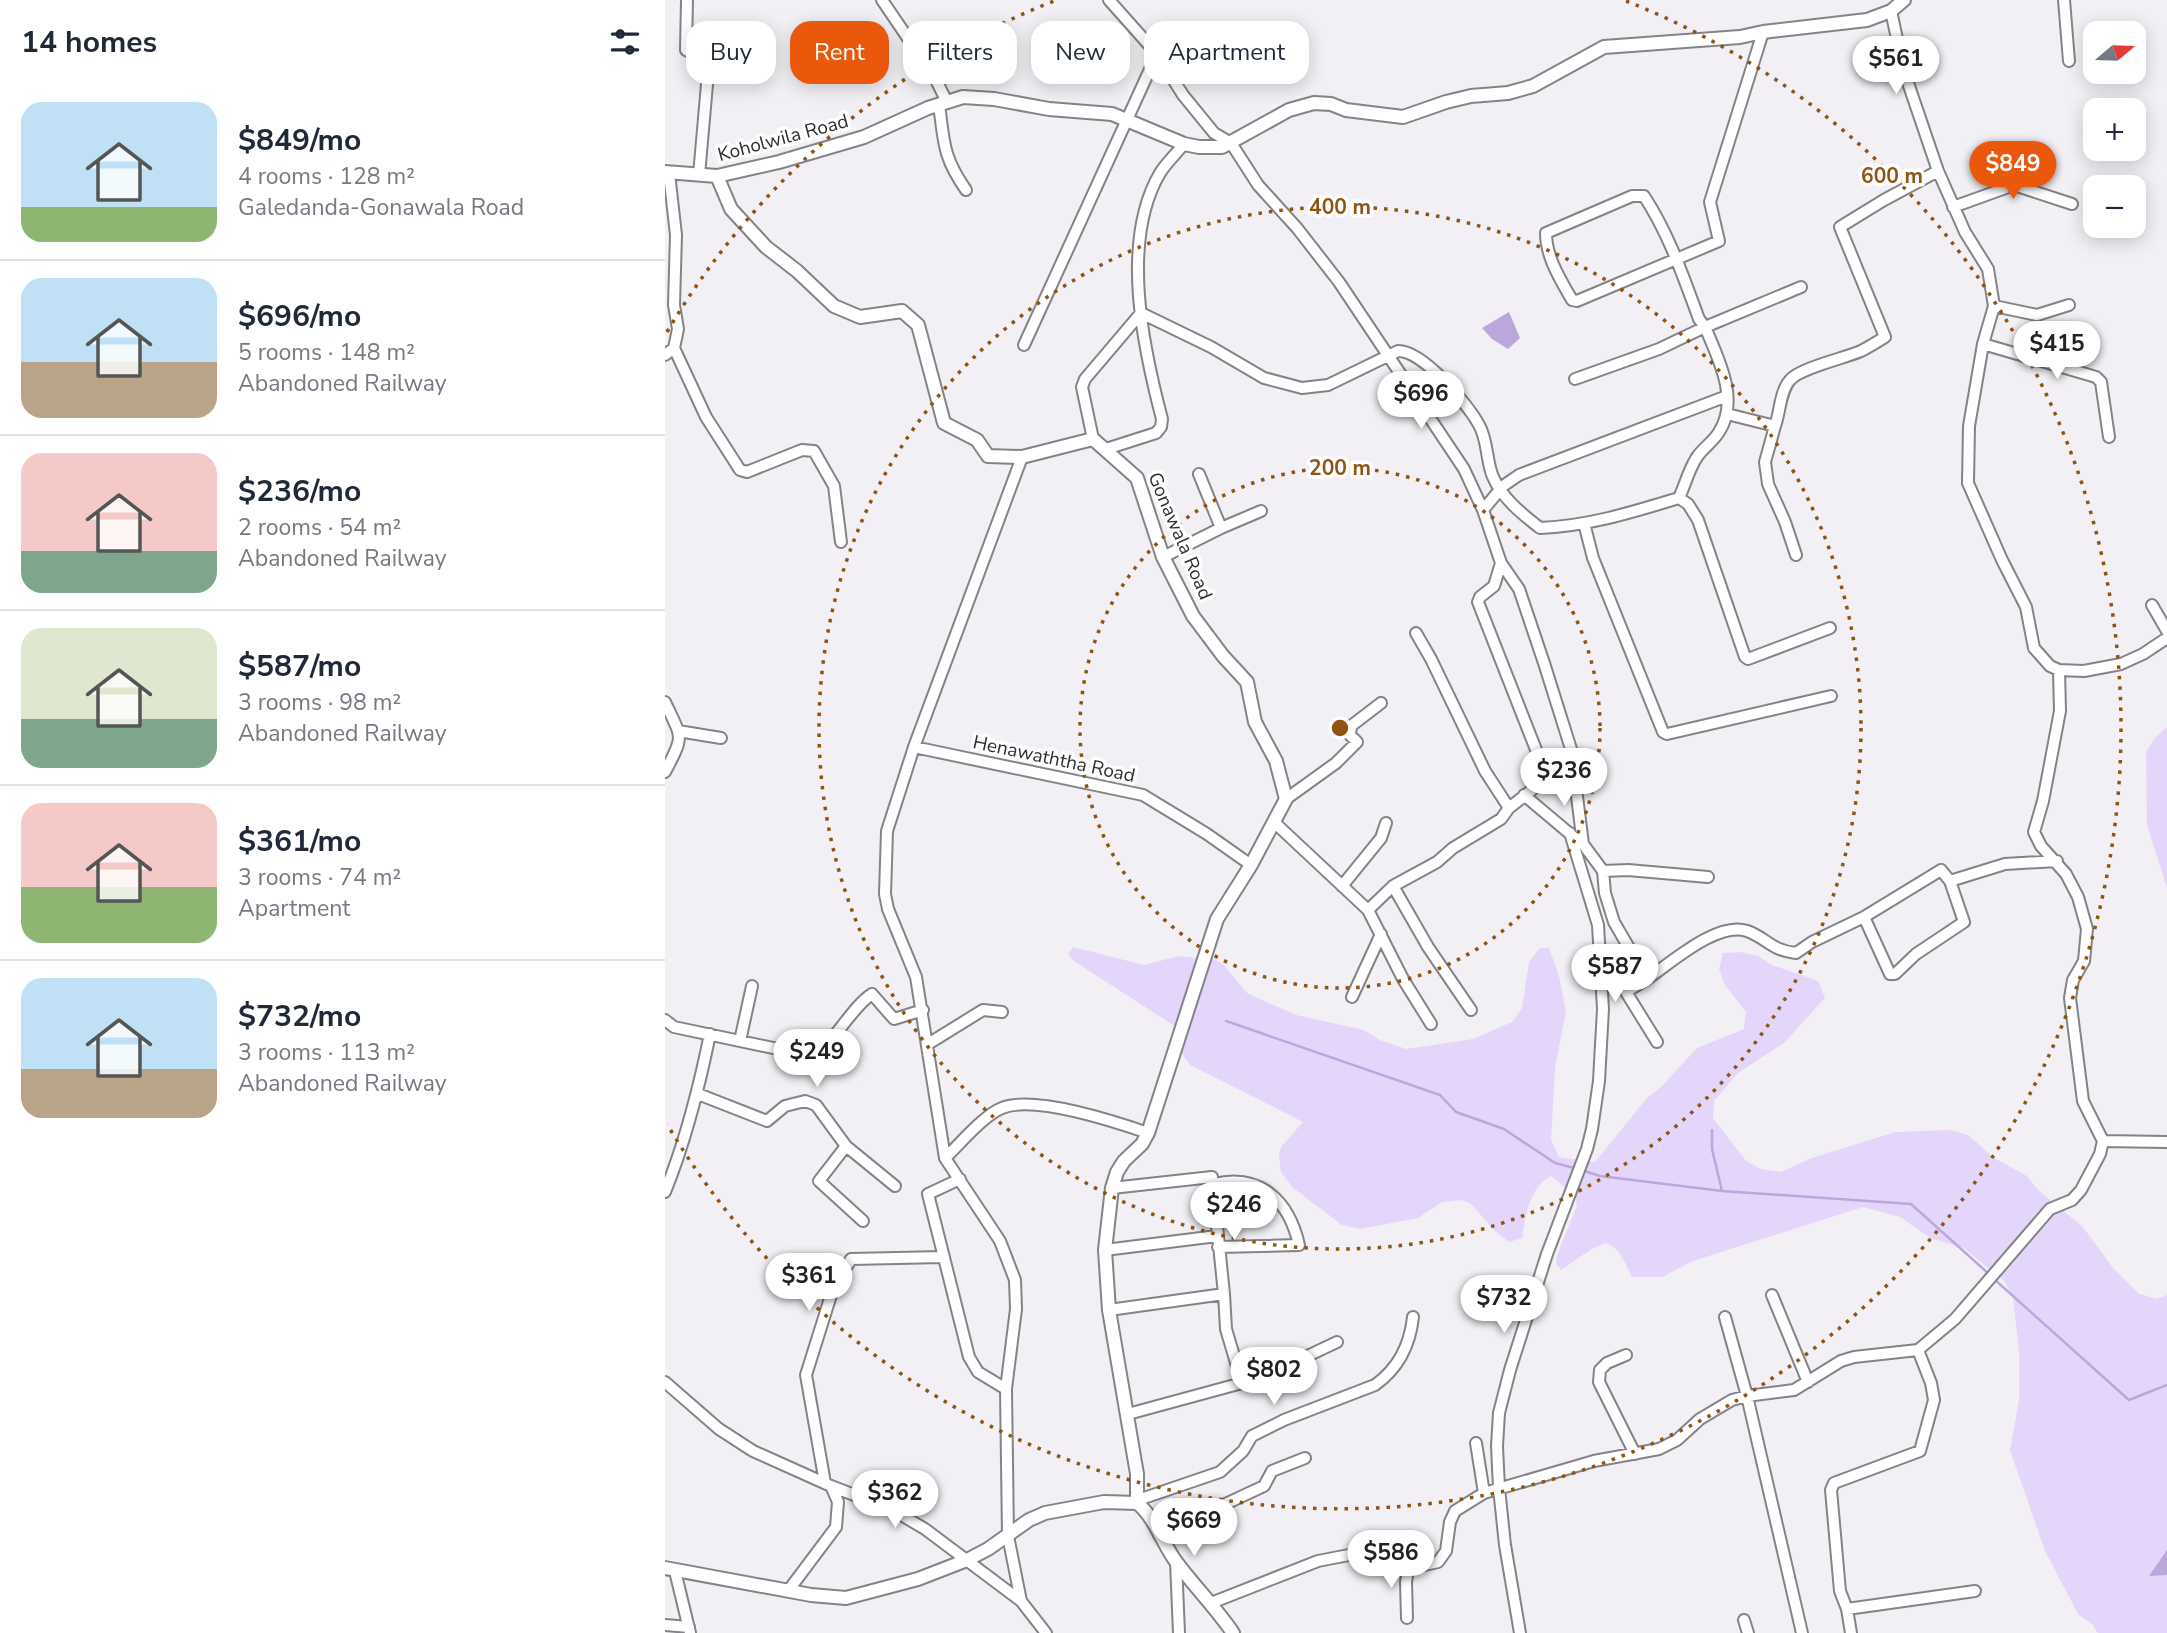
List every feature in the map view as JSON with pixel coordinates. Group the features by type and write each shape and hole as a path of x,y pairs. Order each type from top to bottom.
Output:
{"street":[{"path":"687,0 686,50 705,61 708,73 699,175"},
{"path":"882,0 935,78 943,103 945,149 951,167 966,190"},
{"path":"1109,0 1144,39"},
{"path":"1231,143 1289,110 1314,103 1403,117 1471,96 1508,93 1533,86 1604,47 1740,37 1867,20 1891,11 1904,0"},
{"path":"2064,0 2069,61"},
{"path":"1891,11 1904,71 1938,172 1965,232 1988,269 1994,306 1983,344 1969,426 1968,483 2026,607 2034,648 2050,666 2059,670 2084,671 2121,664 2143,654 2167,638"},
{"path":"1679,498 1697,457 1720,432 1727,414 1727,396 1723,369 1699,319 1677,260 1662,222 1644,196 1632,196 1546,233 1546,244 1556,272 1572,300 1577,302 1677,260 1719,241 1710,202 1763,32"},
{"path":"1024,345 1144,82"},
{"path":"1176,84 1214,132 1231,143 1258,186 1297,228 1339,282 1464,469 1483,510 1501,563 1519,589 1571,749 1583,844"},
{"name":"Koholwila Road","path":"667,173 717,176 822,151 963,97 1049,109 1112,114 1184,144 1199,147 1222,147 1231,143"},
{"path":"1106,449 1156,433 1161,428 1162,419 1141,313 1137,247 1143,211 1160,172 1184,144"},
{"path":"1796,555 1785,522 1767,484 1765,461 1784,390 1790,380 1806,371 1862,351 1885,337 1840,227 1938,172"},
{"path":"667,173 676,236 674,305 678,329 670,352 706,417 740,470 747,472 802,450 814,451 834,486 841,542"},
{"path":"717,176 731,209 766,247 797,271 834,306 860,317 902,311 918,325 944,423 977,440 988,456 1023,457 1093,439 1082,387 1084,379 1141,313"},
{"path":"1953,207 2014,185 2072,204"},
{"path":"1575,379 1659,349 1801,287"},
{"path":"1994,306 2037,315 2069,305"},
{"path":"1141,313 1211,347 1264,378 1302,388 1328,384 1389,355 1404,351 1419,358 1433,370 1481,426 1492,477 1511,503 1540,528 1611,519 1679,498 1688,503 1698,520 1745,657 1748,659 1830,628"},
{"path":"1983,344 2096,377 2101,382 2109,437"},
{"path":"1483,510 1500,489 1519,475 1727,396"},
{"path":"1727,414 1775,426"},
{"name":"Gonawala Road","path":"1093,439 1137,478 1163,557 1193,616 1223,656 1247,682 1255,722 1276,761 1286,799"},
{"path":"1021,1601 1007,1536 1006,1390 1016,1309 1015,1280 1000,1241 945,1158 916,977 888,909 885,894 887,831 914,747 1023,457"},
{"path":"1199,474 1221,528"},
{"path":"1163,557 1261,511"},
{"path":"1584,523 1593,558 1663,732 1667,734 1831,696"},
{"path":"1369,910 1393,886 1437,862 1453,848 1501,819 1509,808 1538,785 1542,776 1542,765 1479,602 1480,597 1494,586 1501,563"},
{"path":"2152,605 2167,631"},
{"path":"1416,633 1485,771 1509,808"},
{"path":"1212,1603 1318,1561 1382,1550 1399,1555 1409,1564 1420,1566 1438,1562 1446,1551 1450,1522 1455,1511 1484,1493 1594,1461 1659,1449 1677,1440 1732,1400 1794,1390 1847,1359 1918,1350 1955,1319 2050,1209 2072,1200 2081,1190 2100,1154 2103,1141 2083,1101 2070,998 2073,980 2084,961 2087,929 2078,897 2057,861 2041,846 2034,832 2043,801 2060,711 2059,670"},
{"path":"665,702 681,742 665,772"},
{"path":"1233,1633 1212,1603 1176,1562 1138,1502 1139,1483 1109,1310 1105,1250 1112,1188 1124,1161 1148,1133 1159,1105 1217,919 1251,865 1286,799 1336,763 1357,742 1350,735 1351,726 1381,703"},
{"path":"678,731 721,738"},
{"name":"Henawaththa Road","path":"914,747 1143,795 1251,865"},
{"path":"1524,795 1583,844 1603,871 1605,893 1614,922 1647,979"},
{"path":"1275,823 1369,910 1403,979 1431,1024"},
{"path":"1342,886 1381,838 1386,823"},
{"path":"1520,1633 1505,1545 1499,1488 1499,1424 1507,1381 1547,1254 1587,1149 1598,1081 1603,1009 1598,925 1570,833"},
{"path":"1950,881 2005,864 2057,861"},
{"path":"1603,871 1628,870 1708,877"},
{"path":"1657,1042 1626,992 1700,943 1730,929 1746,931 1780,951 1795,953 1864,917 1941,870 1950,881 1964,922 1916,954 1895,974 1890,974 1864,917"},
{"path":"1393,886 1428,947 1471,1010"},
{"path":"1352,996 1381,934"},
{"path":"740,1041 752,986"},
{"path":"665,1020 674,1027 811,1056 818,1054 846,1019 872,994 894,1019 923,1010"},
{"path":"928,1044 983,1010 1002,1012"},
{"path":"665,1192 683,1149 710,1034"},
{"path":"698,1094 767,1121 785,1106 805,1101 816,1105 845,1146 895,1186"},
{"path":"945,1158 993,1113 1002,1108 1028,1104 1111,1120 1148,1133"},
{"path":"2103,1141 2167,1142"},
{"path":"845,1146 819,1181 863,1221"},
{"path":"1112,1188 1212,1177 1226,1329 1242,1382"},
{"path":"960,1179 928,1194 968,1357 978,1372 1006,1390"},
{"path":"1105,1250 1218,1241 1299,1245 1290,1214 1274,1196 1257,1185 1229,1181 1214,1184"},
{"path":"788,1591 836,1527 838,1502 828,1484 806,1375 832,1292 852,1259 943,1257"},
{"path":"1109,1310 1224,1294"},
{"path":"1772,1294 1808,1382"},
{"path":"665,1625 689,1630 670,1569 811,1595 846,1598 906,1583 967,1560 1035,1517 1054,1510 1104,1502 1138,1502 1220,1472 1243,1451 1252,1436 1284,1420 1375,1385 1387,1377 1403,1356 1413,1317"},
{"path":"1725,1317 1747,1396 1802,1633"},
{"path":"1128,1414 1280,1369 1337,1342"},
{"path":"1851,1633 1847,1609 1840,1591 1832,1486 1920,1451 1934,1400 1931,1383 1918,1350"},
{"path":"1626,1355 1600,1370 1599,1382 1635,1454"},
{"path":"665,1382 719,1429 753,1451 893,1510 925,1529 1021,1601 1046,1633"},
{"path":"1476,1443 1484,1493"},
{"path":"1159,1535 1264,1486 1272,1471 1305,1458"},
{"path":"1176,1562 1179,1633"},
{"path":"1407,1618 1406,1582 1409,1564"},
{"path":"1847,1609 1975,1591"},
{"path":"1744,1620 1748,1633"}],"shaded area":[{"path":"1509,312 1520,338 1508,349 1492,339 1482,328"},
{"path":"2167,727 2167,888 2147,825 2146,752 2155,738"},
{"path":"1073,947 1144,965 1179,956 1216,960 1224,965 1247,993 1255,997 1296,1015 1364,1030 1380,1040 1406,1049 1473,1039 1512,1022 1522,1008 1529,962 1540,948 1549,948 1559,976 1566,1011 1555,1068 1551,1140 1559,1157 1595,1162 1647,1098 1661,1087 1697,1048 1744,1029 1746,1012 1725,985 1719,969 1723,953 1740,952 1758,956 1772,965 1818,981 1825,998 1784,1043 1738,1073 1714,1101 1713,1118 1746,1161 1761,1169 1781,1172 1812,1158 1895,1132 1950,1130 1968,1135 1994,1158 2027,1176 2038,1190 2082,1226 2114,1269 2139,1294 2157,1299 2167,1295 2167,1633 2098,1633 2092,1624 2078,1614 2045,1551 2010,1450 2019,1400 2019,1352 2013,1298 2005,1282 1964,1248 1930,1238 1900,1217 1863,1207 1693,1261 1662,1277 1632,1277 1619,1253 1606,1243 1590,1250 1561,1270 1556,1263 1557,1255 1577,1206 1575,1196 1551,1176 1533,1194 1522,1238 1509,1242 1495,1231 1470,1203 1460,1200 1442,1202 1418,1218 1360,1229 1342,1225 1292,1187 1281,1172 1281,1147 1303,1122 1190,1065 1181,1052 1173,1025 1074,961 1068,954"},
{"path":"2167,1550 2167,1575 2149,1576"}],"waterway":[{"path":"1226,1021 1440,1095 1456,1112 1504,1129 1555,1163 1574,1168"},
{"path":"1712,1130 1712,1149 1722,1191"},
{"path":"1581,1170 1600,1176 1722,1191 1911,1204 1989,1274"},
{"path":"1994,1279 2129,1400 2167,1385"}]}
